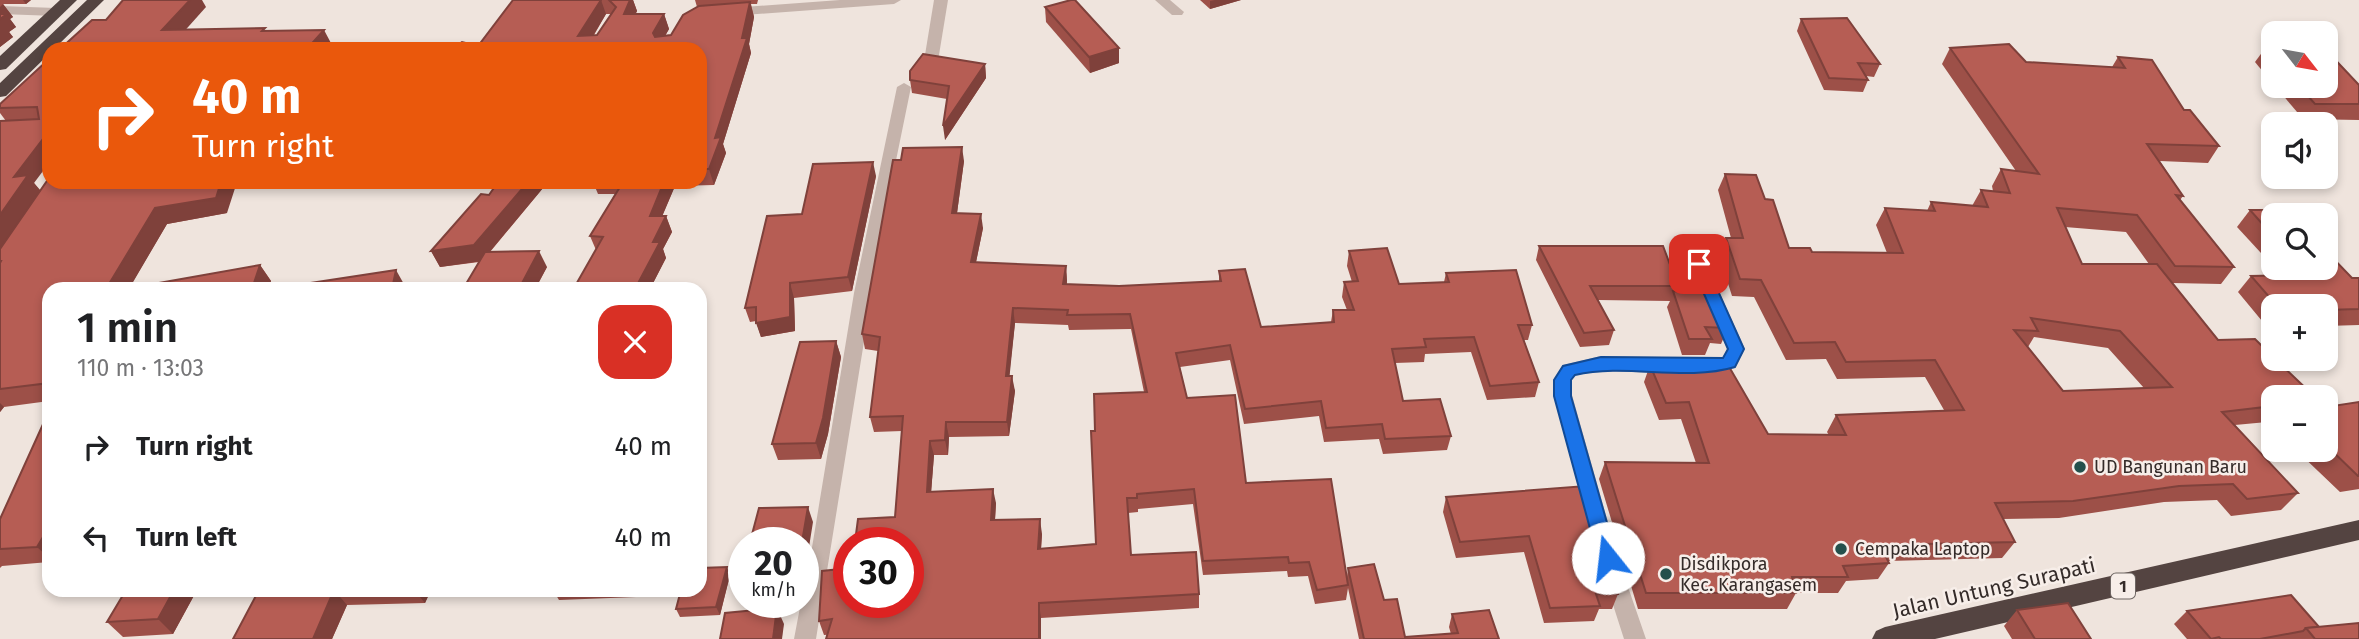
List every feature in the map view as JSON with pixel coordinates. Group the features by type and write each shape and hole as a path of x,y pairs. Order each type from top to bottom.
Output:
{"highway":[{"path":"0,65 69,0"},
{"path":"52,42 96,0"},
{"path":"0,92 42,52"},
{"name":"Jalan Untung Surapati","path":"1885,639 2359,530"}],"street":[{"path":"714,13 824,2 894,0"},
{"path":"931,61 941,0"},
{"path":"1162,0 1177,12"},
{"path":"0,10 56,12"},
{"path":"805,639 831,503 846,388 886,159 904,87"},
{"path":"1635,639 1581,467 1563,396 1562,380 1569,370 1601,363 1716,366 1729,363 1736,349 1699,264"}],"building":[{"path":"123,0 190,0 162,30 324,30 313,42 68,42 92,20 106,20"},
{"path":"513,0 601,0 578,36 597,35 616,7 609,0 630,0 624,14 664,14 653,33 655,37 671,35 683,15 699,6 750,2 742,38 747,38 715,138 721,137 709,169 707,42 481,42"},
{"path":"1075,0 1119,48 1089,57 1045,7"},
{"path":"1847,18 1880,64 1858,63 1868,80 1829,78 1801,19"},
{"path":"2009,44 2026,62 2125,68 2118,57 2152,60 2184,110 2190,110 2219,146 2147,144 2183,196 2176,195 2234,267 2175,266 2137,215 2057,208 2082,264 2157,264 2218,340 2255,339 2261,345 2261,371 2288,371 2302,385 2261,385 2261,407 2222,412 2261,454 2261,462 2269,462 2298,493 2247,499 2233,484 2179,486 2073,501 1995,503 2015,542 1880,545 1889,563 1843,566 1848,577 1792,577 1796,593 1646,593 1605,462 1709,463 1689,402 1666,403 1650,365 1697,363 1696,360 1724,358 1768,434 1846,435 1836,415 1964,410 1935,360 1846,362 1835,342 1794,343 1761,280 1740,279 1726,238 1743,238 1725,174 1756,175 1765,199 1773,200 1789,248 1810,248 1812,252 1903,253 1885,208 1935,211 1931,202 1988,207 1981,190 2010,193 2001,169 2039,174 1950,48","holes":["2031,318 2120,331 2172,387 2063,391 2014,330 2038,331"]},
{"path":"923,54 985,64 943,126 949,86 910,80 910,71"},
{"path":"2338,63 2359,85 2359,104 2315,104 2310,98 2338,98"},
{"path":"42,65 42,140 14,177 28,175 0,215 0,121 39,119 37,107 0,108 0,104"},
{"path":"962,147 952,213 981,214 971,262 1066,266 1063,284 1119,286 1221,281 1219,271 1245,269 1261,327 1334,322 1333,310 1354,310 1344,282 1358,281 1349,251 1387,248 1399,284 1449,282 1446,273 1516,270 1532,325 1518,325 1539,382 1490,386 1474,337 1424,339 1426,347 1392,349 1403,401 1440,399 1451,436 1385,439 1382,424 1326,428 1321,401 1245,409 1230,345 1176,353 1187,398 1235,395 1246,483 1331,479 1348,585 1317,590 1309,562 1289,563 1288,557 1203,561 1194,489 1137,494 1137,498 1127,498 1131,555 1196,552 1199,594 1039,603 1039,639 826,639 832,619 819,621 822,571 833,570 833,618 924,618 924,527 857,527 858,519 895,517 903,416 870,417 880,337 862,334 893,160 901,160 903,148","holes":["1013,308 1068,310 1067,315 1130,314 1147,392 1094,394 1095,431 1091,431 1096,544 1038,549 1040,519 991,520 993,489 927,492 930,441 945,440 946,422 1007,422 1012,376 1006,376"]},
{"path":"873,162 848,277 790,283 790,317 756,323 756,307 745,308 767,216 802,214 813,164"},
{"path":"42,188 219,189 216,198 155,208 110,282 42,282 42,384 0,389 0,249"},
{"path":"493,189 522,189 474,245 431,251 481,194 489,195"},
{"path":"619,189 661,189 650,216 666,216 653,242 660,242 639,282 577,282 603,237 590,236"},
{"path":"2250,210 2261,210 2261,222"},
{"path":"1539,246 1663,246 1678,286 1590,286 1614,330 1584,333"},
{"path":"539,251 523,282 467,282 485,252"},
{"path":"2338,263 2352,278 2359,278 2359,309 2338,310 2338,294 2267,294 2251,276 2261,276 2261,280 2338,280"},
{"path":"260,265 254,282 164,282"},
{"path":"396,270 393,282 317,282"},
{"path":"1673,291 1713,292 1728,328 1705,327 1712,339 1689,339"},
{"path":"836,341 816,443 772,444 800,342"},
{"path":"2359,402 2359,476 2338,457 2338,405"},
{"path":"42,426 42,539 37,547 0,549 0,519"},
{"path":"1586,486 1618,594 1596,594 1600,606 1550,608 1529,536 1460,542 1446,497"},
{"path":"808,507 805,527 754,527 759,508"},
{"path":"1374,564 1384,600 1397,599 1405,637 1458,633 1452,614 1489,610 1499,639 1364,639 1348,568"},
{"path":"727,567 716,607 676,609 679,597 707,597 707,568"},
{"path":"2291,595 2319,627 2260,639 2211,639 2187,611"},
{"path":"122,597 170,597 158,619 107,622"},
{"path":"255,597 331,597 313,639 233,639"},
{"path":"2068,603 2091,639 2035,639 2017,610"},
{"path":"725,613 728,613 728,618 776,618 773,639 720,639"},
{"path":"2359,623 2359,639 2315,639 2306,628"}],"place":[{"name":"UD Bangunan Baru","path":"2080,467"},
{"name":"Cempaka Laptop","path":"1841,549"},
{"name":"Disdikpora Kec. Karangasem","path":"1666,574"}],"route":[{"path":"1608,558 1581,467 1563,396 1562,380 1569,370 1582,365 1601,363 1716,366 1729,363 1736,349 1699,264"}]}
